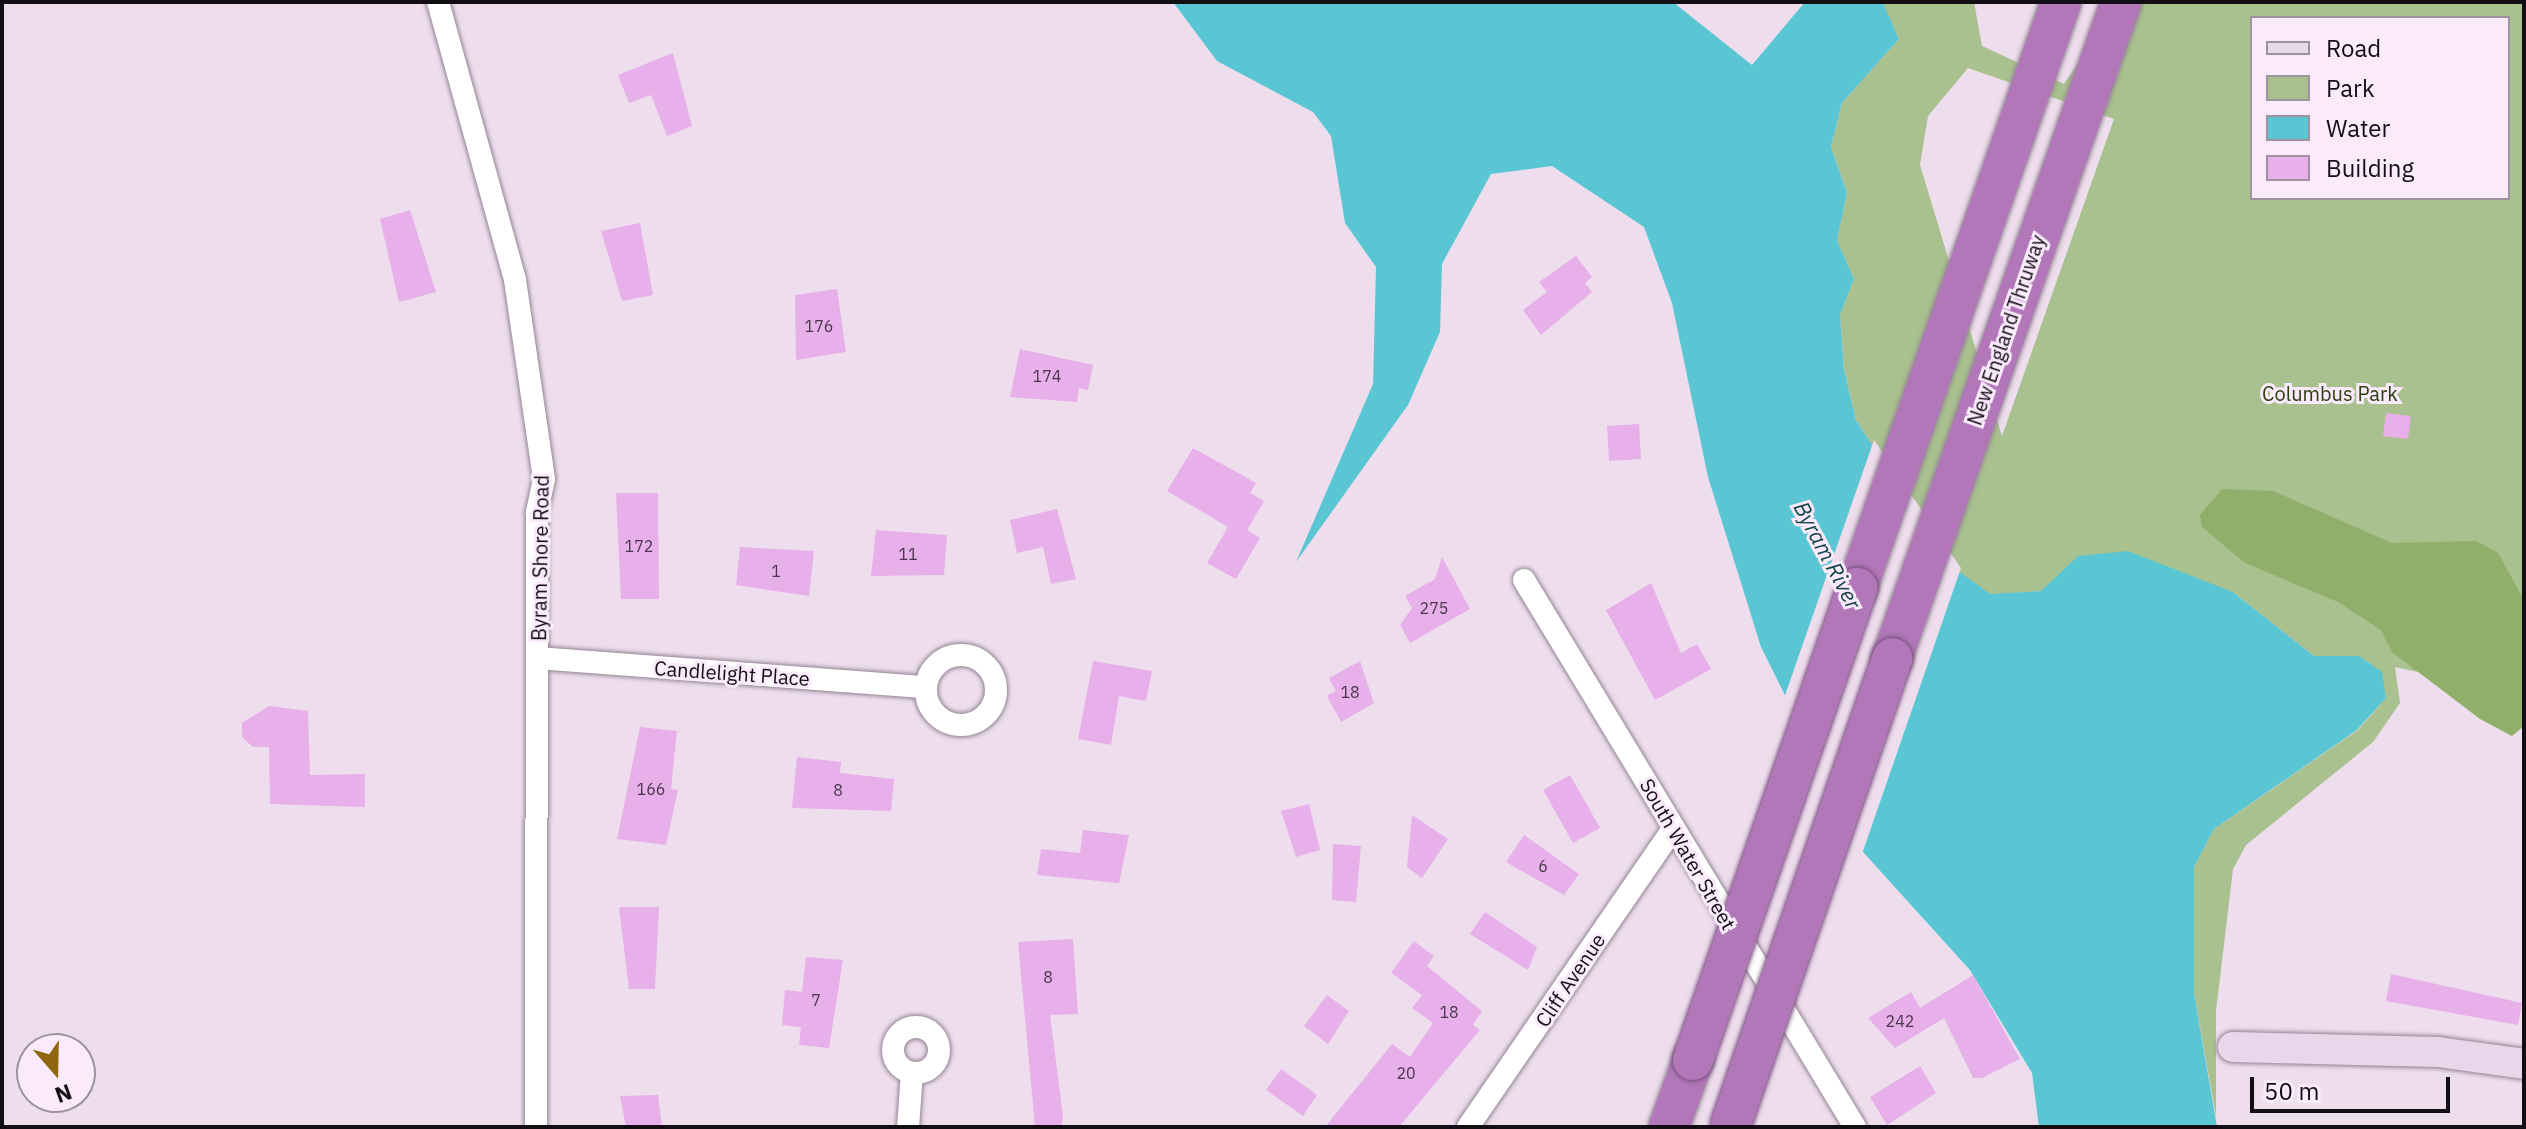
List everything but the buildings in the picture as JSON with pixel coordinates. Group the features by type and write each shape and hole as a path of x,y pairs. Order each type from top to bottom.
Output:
{"highway":[{"path":"1669,1127 2061,2"},
{"name":"New England Thruway","path":"1730,1126 2121,2"}],"street":[{"name":"Byram Shore Road","path":"438,2 502,223 526,339 544,479 537,513 536,1127"},
{"name":"South Water Street","path":"1524,580 1604,702 1671,832 1855,1127"},
{"name":"Candlelight Place","path":"538,658 925,687"},
{"name":"Cliff Avenue","path":"1468,1127 1671,832"},
{"path":"2233,1047 2424,1051 2524,1064"},
{"path":"908,1127 912,1073"}],"green space":[{"name":"Columbus Park","path":"1882,2 1974,2 1982,46 2064,84 2120,2 2524,2 2524,695 2395,667 2400,703 2373,742 2246,845 2233,869 2216,1011 2216,1117 2194,993 2194,867 2214,829 2358,730 2386,698 2369,663 2314,656 2233,592 2078,556 2042,591 1990,595 1949,564 1856,420 1844,369 1840,315 1854,279 1837,240 1847,193 1831,147 1842,103 1899,39","holes":["1968,68 2114,119 2002,436 1920,165 1928,116"]},
{"path":"2222,489 2273,491 2392,543 2476,541 2498,553 2524,600 2524,726 2512,736 2480,719 2392,652 2381,630 2338,602 2245,563 2202,527 2200,515"}],"water":[{"name":"Byram River","path":"1173,2 1673,2 1752,65 1805,2 1883,3 1899,39 1842,103 1831,147 1847,193 1837,240 1854,279 1840,315 1844,369 1856,420 1949,564 1990,594 2041,591 2078,556 2128,551 2233,592 2314,656 2359,656 2382,672 2386,698 2357,730 2214,829 2194,867 2194,993 2217,1127 2039,1127 2032,1073 1970,970 1863,852 1761,647 1708,477 1672,303 1644,227 1552,166 1491,174 1442,264 1440,332 1408,405 1296,562 1373,384 1376,267 1345,223 1331,136 1313,112 1217,61"}],"pier":[{"path":"1874,440 1961,568 1861,857 1783,701"}]}
